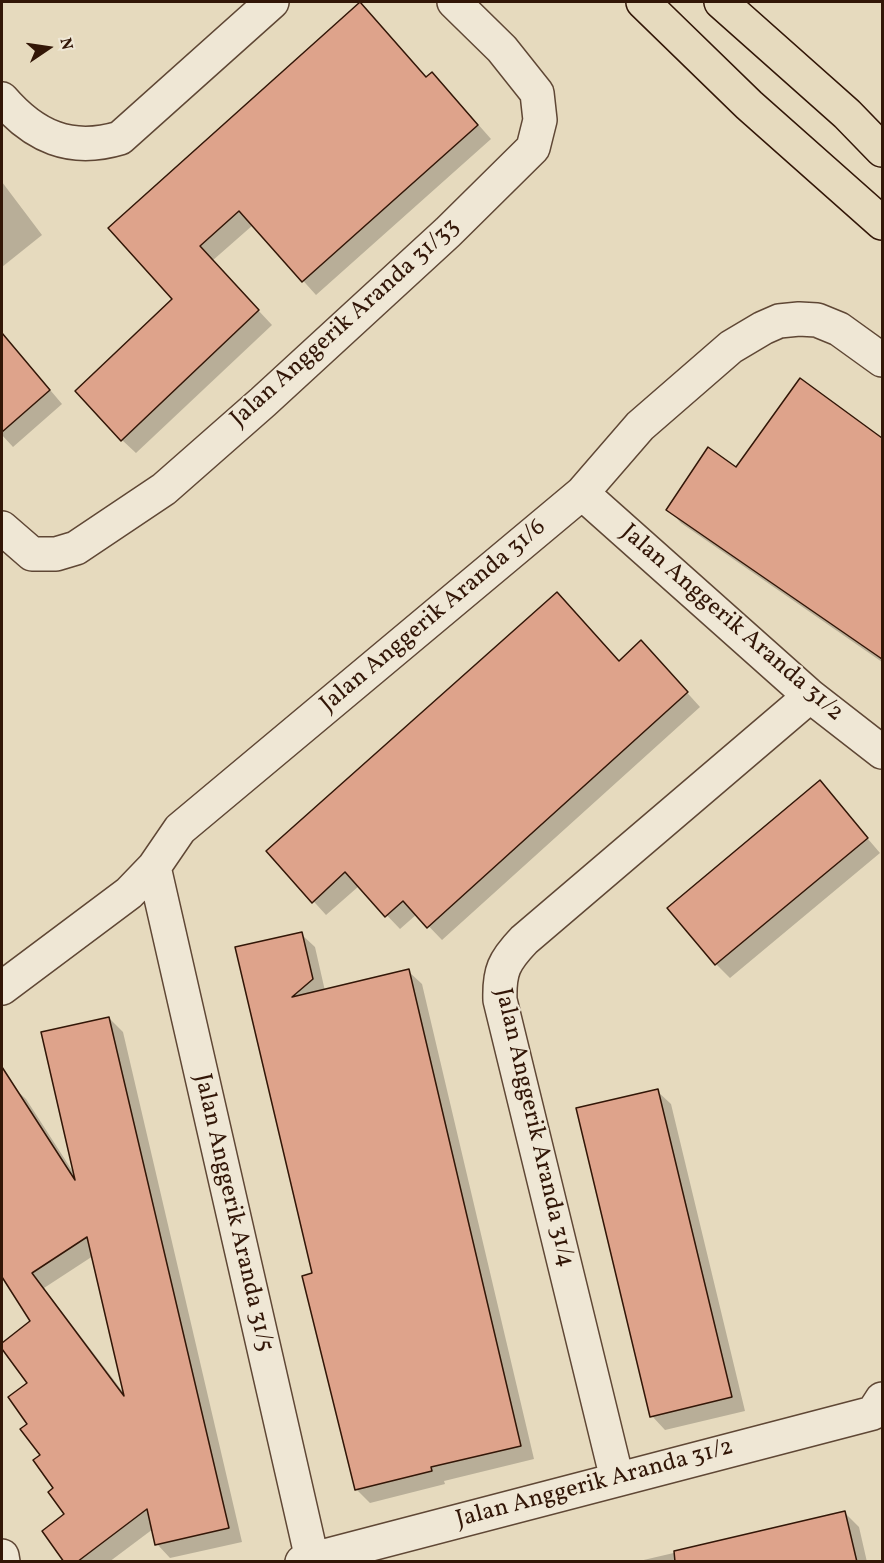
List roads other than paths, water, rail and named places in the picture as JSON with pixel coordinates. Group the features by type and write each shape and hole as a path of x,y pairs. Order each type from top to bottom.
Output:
{"main road":[{"path":"642,2 749,105 882,223"},
{"path":"721,2 847,114 882,150"}],"street":[{"path":"2,99 22,122 46,136 75,143 104,143 120,138 272,2"},
{"name":"Jalan Anggerik Aranda 31/33","path":"2,528 32,554 56,554 76,548 164,489 263,402 439,240 533,148 540,120 537,93 502,49 454,2"},
{"path":"847,114 882,140"},
{"name":"Jalan Anggerik Aranda 31/6","path":"2,988 129,893 154,867 180,829 582,493 649,418 708,364 763,328 779,321 799,318 817,320 839,329 882,360"},
{"name":"Jalan Anggerik Aranda 31/2","path":"582,493 810,696 882,752"},
{"name":"Jalan Anggerik Aranda 31/4","path":"617,1479 500,1000 500,975 510,955 524,940 810,696"},
{"name":"Jalan Anggerik Aranda 31/5","path":"154,867 307,1560"},
{"name":"Jalan Anggerik Aranda 31/2","path":"307,1560 879,1410"},
{"path":"2,1556 3,1562"}]}
